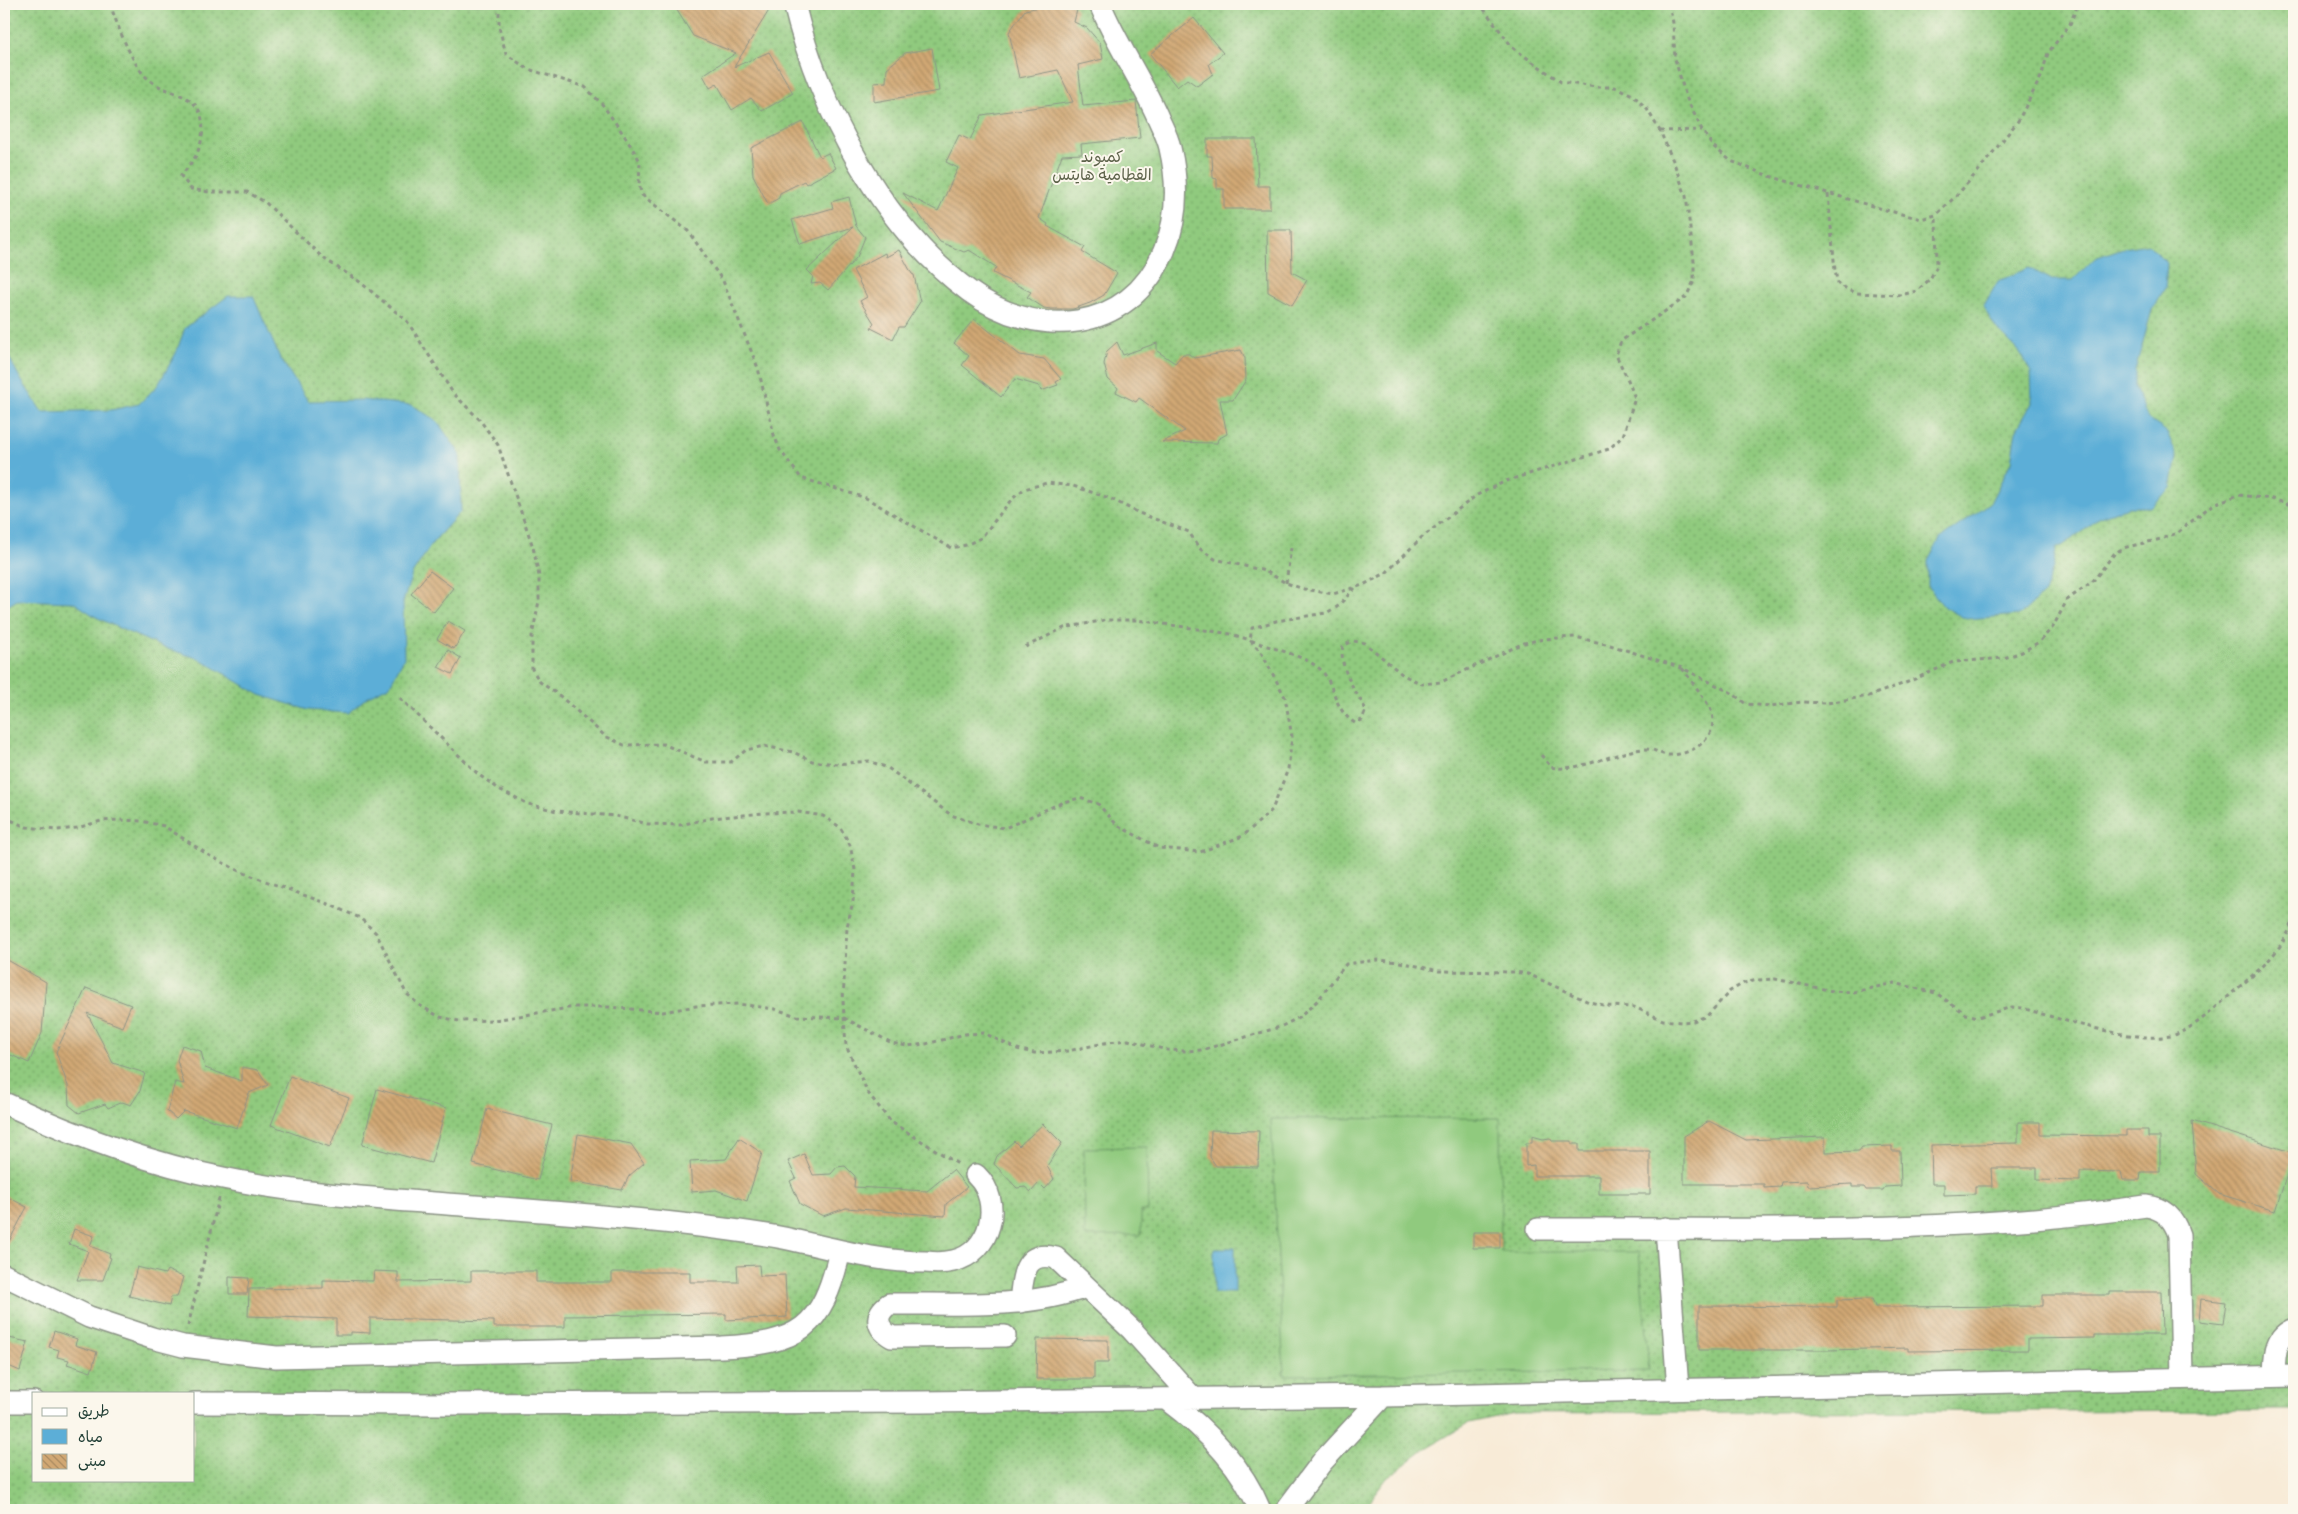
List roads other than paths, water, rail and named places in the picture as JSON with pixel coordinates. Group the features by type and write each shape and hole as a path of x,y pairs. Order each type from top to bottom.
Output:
{"street":[{"path":"794,4 815,76 883,202 910,238 938,266 971,293 1010,314 1040,323 1071,323 1101,316 1127,300 1149,278 1164,251 1174,216 1176,186 1170,145 1150,98 1114,35 1100,4"},
{"path":"4,1102 91,1138 171,1165 224,1178 331,1194 672,1222 792,1239 840,1252 899,1262 954,1261 970,1254 982,1242 990,1227 992,1210 986,1188 976,1176"},
{"path":"1538,1228 1772,1230 2035,1220 2146,1206 2154,1207 2168,1214 2179,1235 2182,1378"},
{"path":"1666,1228 1678,1389"},
{"path":"4,1275 111,1325 183,1346 276,1357 757,1345 786,1338 805,1326 822,1306 833,1279 840,1252"},
{"path":"1020,1302 1025,1268 1035,1259 1042,1257 1056,1258 1132,1330 1193,1398"},
{"path":"1005,1336 892,1337 882,1331 878,1321 880,1311 889,1304 1020,1302 1053,1297 1086,1287"},
{"path":"195,1403 479,1404 1166,1399 2284,1376 2278,1342 2283,1336 2294,1329"},
{"path":"1286,1510 1322,1462 1383,1396"},
{"path":"1166,1399 1210,1436 1245,1482 1260,1510"},
{"path":"4,1402 32,1402"}],"water":[{"path":"2148,244 2167,263 2165,288 2152,310 2135,370 2135,388 2148,419 2167,432 2177,456 2171,488 2150,507 2128,507 2100,517 2081,533 2056,549 2053,568 2044,593 2020,615 1966,619 1944,607 1928,586 1928,561 1940,539 1990,503 2011,462 2016,431 2032,403 2031,372 2018,350 1996,328 1983,307 1998,281 2029,268 2052,280 2073,280 2095,258 2123,248"},
{"path":"228,296 253,296 280,358 308,401 362,400 412,405 437,421 460,454 461,511 433,542 412,574 403,602 404,658 390,685 367,697 348,713 308,710 260,695 200,659 162,647 121,629 96,617 73,602 17,600 4,608 4,348 20,378 42,412 111,410 139,404 158,385 176,353 185,328"},
{"path":"1214,1248 1235,1248 1235,1293 1214,1293"}],"district":[{"name":"كمبوند القطامية هايتس","path":"1102,165"}]}
